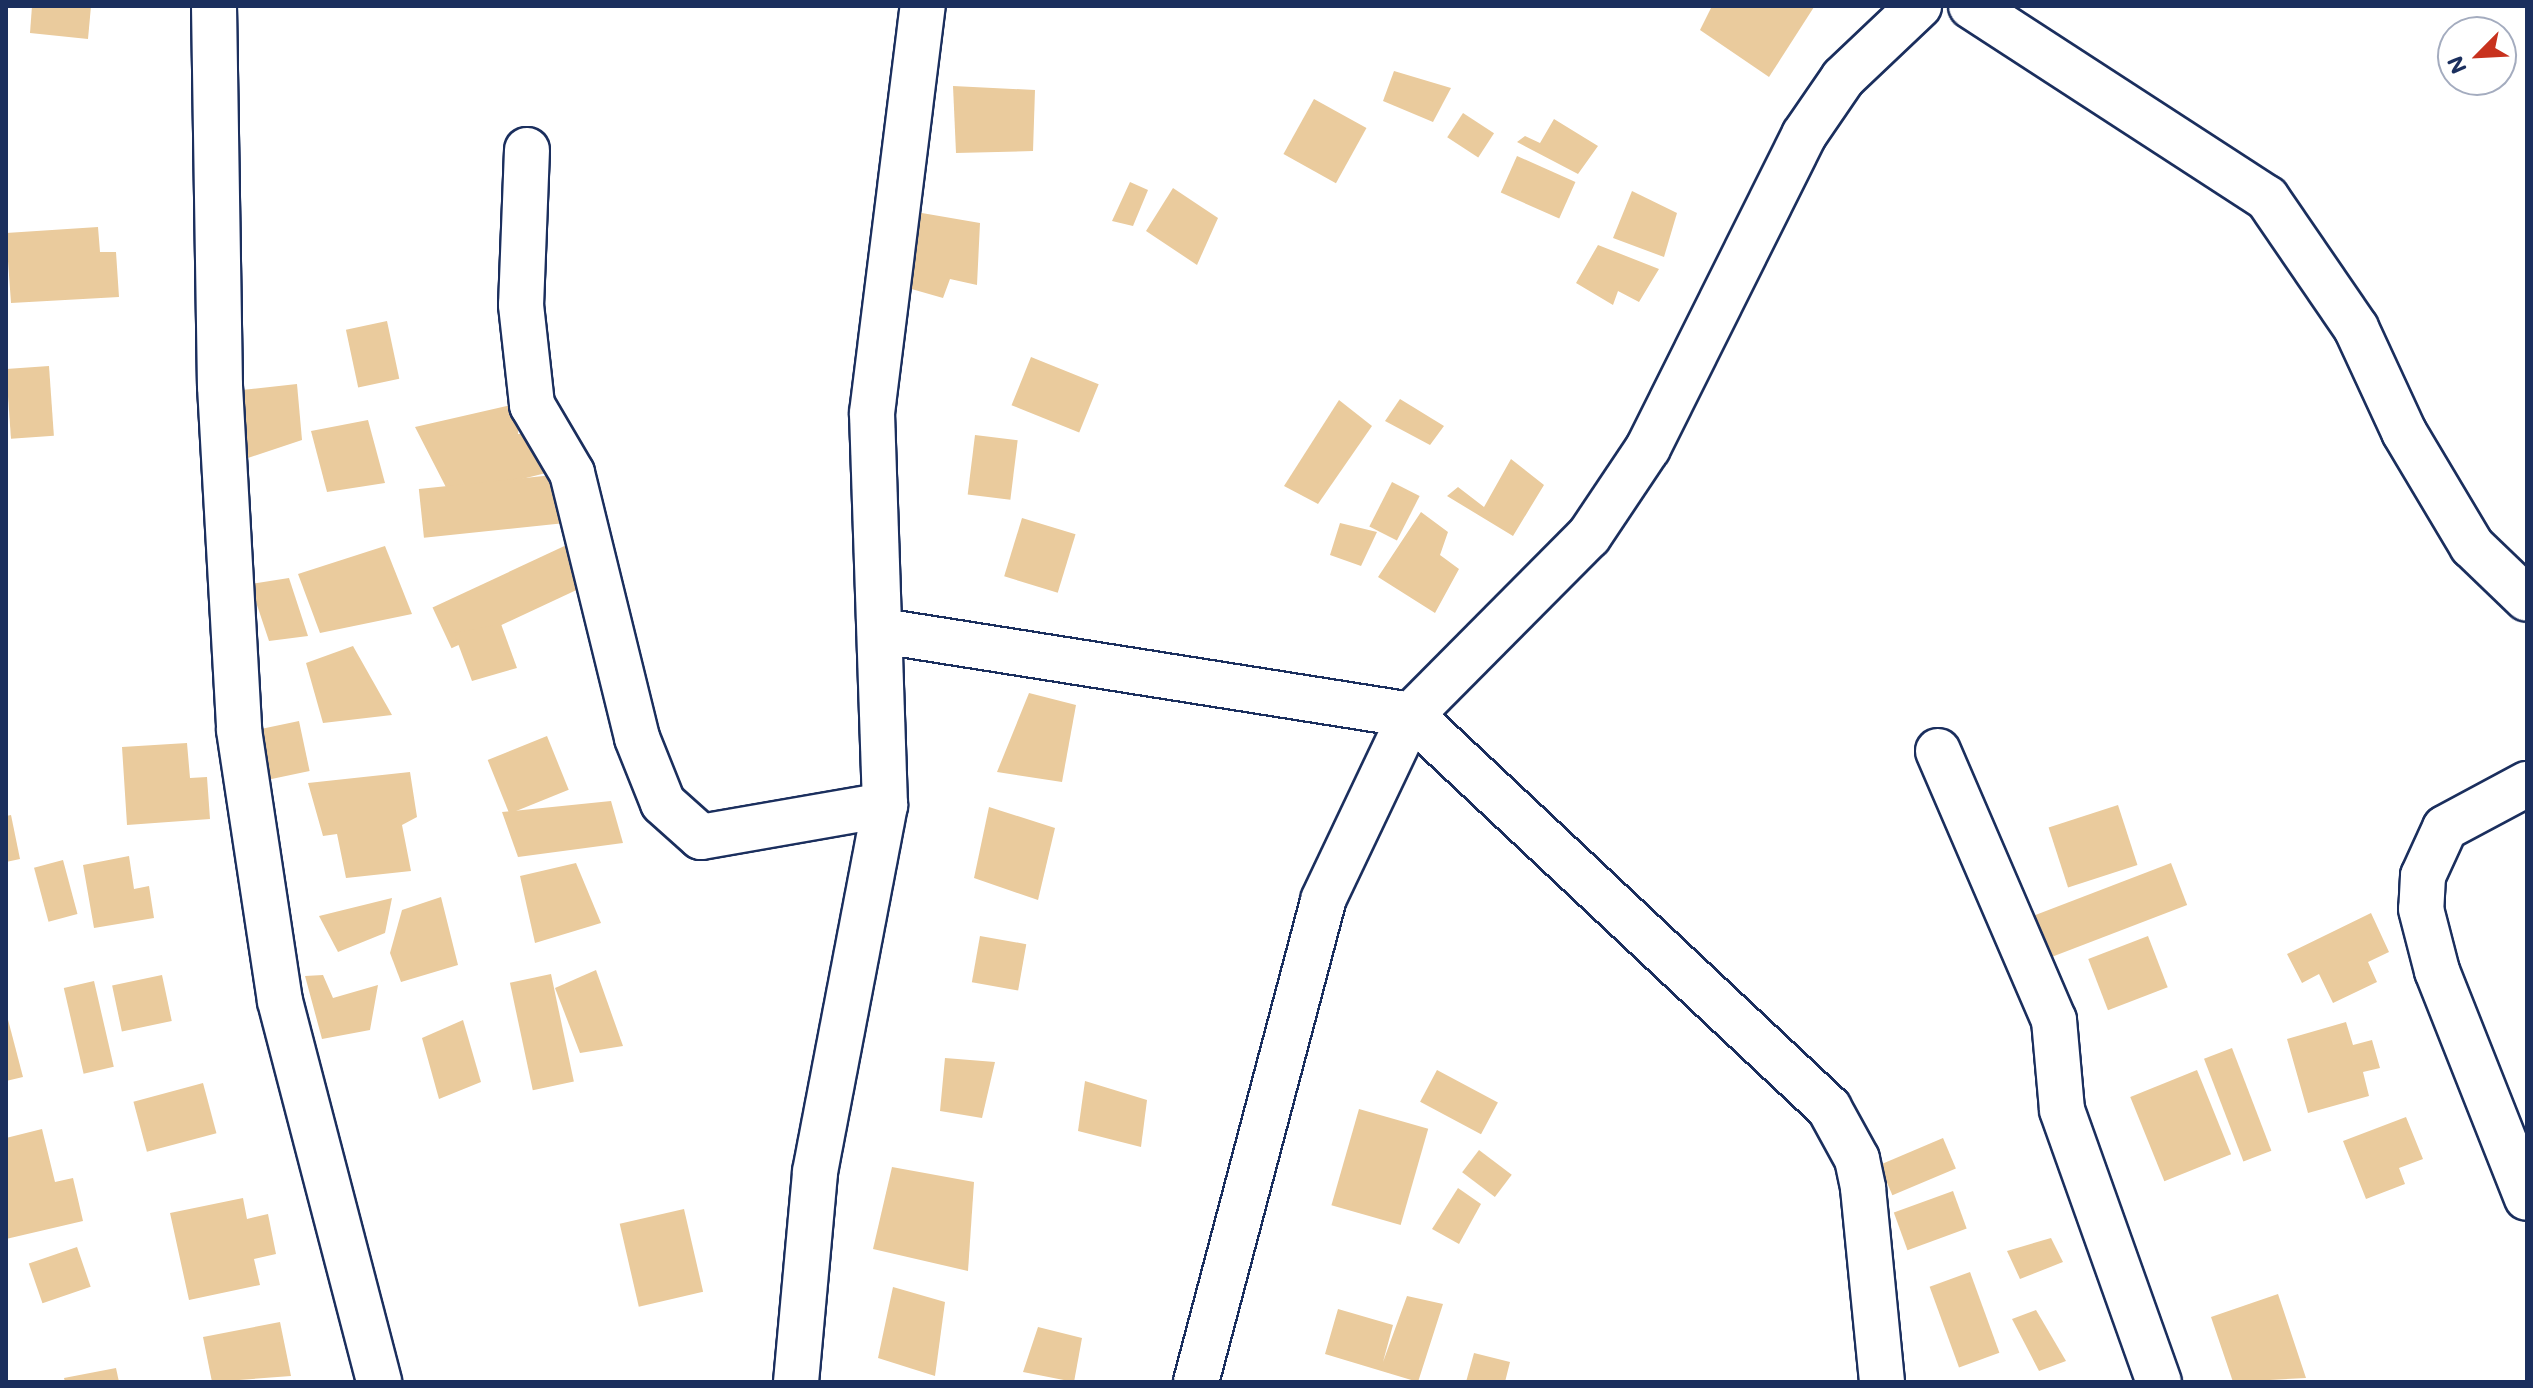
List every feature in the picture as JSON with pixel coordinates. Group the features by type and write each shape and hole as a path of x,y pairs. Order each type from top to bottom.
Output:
{"street":[{"path":"214,6 220,386 239,730 280,1001 379,1382"},
{"path":"788,1381 815,1172 885,805 873,398 923,6"},
{"path":"1196,1382 1323,900 1411,715 1589,536 1648,448 1804,135 1843,78 1919,6"},
{"path":"1971,6 2267,198 2356,328 2404,432 2472,546 2527,599"},
{"path":"527,150 521,305 532,405 572,473 637,738 663,803 701,837 885,805"},
{"path":"882,631 1411,715 1829,1108 1857,1159 1863,1188 1882,1382"},
{"path":"1938,751 2054,1020 2062,1110 2159,1382"},
{"path":"2527,784 2445,828 2423,876 2421,909 2437,971 2527,1198"}],"building":[{"path":"32,6 91,6 88,39 30,33"},
{"path":"1712,6 1814,7 1769,77 1700,30"},
{"path":"1394,71 1451,88 1433,122 1383,101"},
{"path":"953,86 1035,90 1033,151 956,153"},
{"path":"1314,99 1366,128 1336,183 1283,154"},
{"path":"1463,113 1494,133 1478,157 1447,137"},
{"path":"1554,119 1598,146 1578,174 1517,142 1525,136 1540,143"},
{"path":"1517,156 1575,182 1559,219 1501,193"},
{"path":"1130,182 1148,190 1133,226 1112,221"},
{"path":"1173,188 1218,218 1197,265 1146,231"},
{"path":"1632,191 1677,213 1664,257 1613,238"},
{"path":"916,212 980,223 977,285 950,279 943,298 908,288"},
{"path":"98,227 100,252 116,252 119,297 11,303 6,233"},
{"path":"1598,245 1659,269 1639,302 1618,291 1613,305 1576,283"},
{"path":"387,321 399,379 358,387 346,330"},
{"path":"1031,357 1099,384 1079,433 1012,405"},
{"path":"49,366 54,436 11,439 6,369"},
{"path":"297,384 302,440 245,459 232,391"},
{"path":"1400,399 1444,426 1430,445 1385,421"},
{"path":"1339,400 1372,426 1318,504 1284,486"},
{"path":"520,403 518,434 534,433 546,473 451,497 415,427"},
{"path":"368,420 385,483 327,492 311,431"},
{"path":"975,435 1018,440 1010,500 968,495"},
{"path":"1511,459 1544,485 1513,536 1447,496 1458,487 1484,507"},
{"path":"572,473 577,522 424,538 419,489"},
{"path":"1392,482 1420,496 1397,541 1369,527"},
{"path":"1421,512 1448,532 1440,555 1459,569 1435,613 1378,577"},
{"path":"1022,518 1076,534 1058,593 1004,576"},
{"path":"1340,523 1377,532 1361,566 1330,555"},
{"path":"573,542 592,583 452,648 433,608"},
{"path":"385,546 412,614 320,633 298,574"},
{"path":"289,578 308,636 269,641 250,584"},
{"path":"501,624 517,668 472,681 454,633"},
{"path":"353,646 392,715 323,723 306,663"},
{"path":"1029,693 1076,705 1062,782 997,772"},
{"path":"299,721 310,771 266,780 255,730"},
{"path":"547,736 569,790 509,814 488,760"},
{"path":"187,743 190,778 207,777 210,819 127,825 122,747"},
{"path":"410,772 417,817 402,825 411,871 346,878 337,834 323,836 308,783"},
{"path":"611,801 623,843 518,857 502,812"},
{"path":"2118,805 2137,865 2068,887 2049,828"},
{"path":"989,807 1055,828 1038,900 974,878"},
{"path":"11,815 20,859 6,862 6,816"},
{"path":"129,856 134,889 149,886 154,918 94,928 83,865"},
{"path":"63,860 77,914 49,922 34,868"},
{"path":"576,863 601,923 535,943 520,876"},
{"path":"2171,863 2187,905 2049,958 2033,916"},
{"path":"441,897 458,965 401,982 390,953 402,910"},
{"path":"392,898 385,933 338,952 319,916"},
{"path":"2371,913 2389,952 2368,962 2377,982 2333,1003 2319,974 2302,983 2287,954"},
{"path":"980,936 1026,944 1018,990 972,982"},
{"path":"2148,936 2168,987 2108,1010 2088,959"},
{"path":"596,970 623,1046 580,1053 555,988"},
{"path":"551,974 574,1082 533,1090 510,983"},
{"path":"162,975 172,1021 122,1032 112,986"},
{"path":"323,975 333,998 378,985 370,1030 322,1039 305,976"},
{"path":"94,981 114,1067 84,1074 64,988"},
{"path":"6,1012 23,1077 6,1081"},
{"path":"463,1020 481,1082 439,1099 422,1038"},
{"path":"2346,1022 2353,1045 2372,1040 2380,1068 2363,1072 2369,1096 2308,1113 2287,1039"},
{"path":"2232,1048 2271,1151 2243,1161 2204,1059"},
{"path":"945,1058 995,1062 982,1118 940,1111"},
{"path":"1437,1070 1498,1102 1481,1134 1420,1102"},
{"path":"2197,1070 2231,1154 2164,1181 2130,1097"},
{"path":"1085,1081 1147,1100 1141,1147 1078,1131"},
{"path":"203,1083 216,1133 147,1152 133,1102"},
{"path":"1359,1109 1428,1129 1401,1225 1331,1205"},
{"path":"2406,1117 2423,1159 2399,1168 2405,1184 2366,1199 2343,1141"},
{"path":"42,1129 55,1182 73,1178 83,1221 6,1239 6,1138"},
{"path":"1943,1138 1956,1168 1892,1195 1879,1165"},
{"path":"1479,1150 1512,1175 1495,1197 1462,1172"},
{"path":"892,1167 974,1182 968,1271 873,1249"},
{"path":"1458,1188 1481,1204 1459,1244 1432,1229"},
{"path":"1953,1191 1967,1229 1907,1250 1894,1213"},
{"path":"243,1198 247,1219 268,1214 276,1254 254,1259 260,1285 189,1300 170,1213"},
{"path":"684,1209 703,1292 639,1307 620,1224"},
{"path":"2051,1238 2063,1262 2020,1279 2007,1251"},
{"path":"77,1247 91,1287 42,1303 29,1264"},
{"path":"1970,1272 1999,1353 1959,1368 1930,1287"},
{"path":"893,1287 945,1302 935,1376 878,1358"},
{"path":"2278,1294 2306,1378 2233,1382 2211,1317"},
{"path":"1407,1296 1443,1304 1418,1382 1325,1354 1338,1309 1393,1325 1383,1362"},
{"path":"2036,1310 2066,1361 2039,1371 2012,1319"},
{"path":"280,1322 291,1376 212,1382 203,1337"},
{"path":"1038,1327 1082,1338 1074,1382 1023,1372"},
{"path":"1474,1353 1510,1362 1505,1382 1466,1382"},
{"path":"116,1368 119,1382 65,1382 64,1378"}]}
